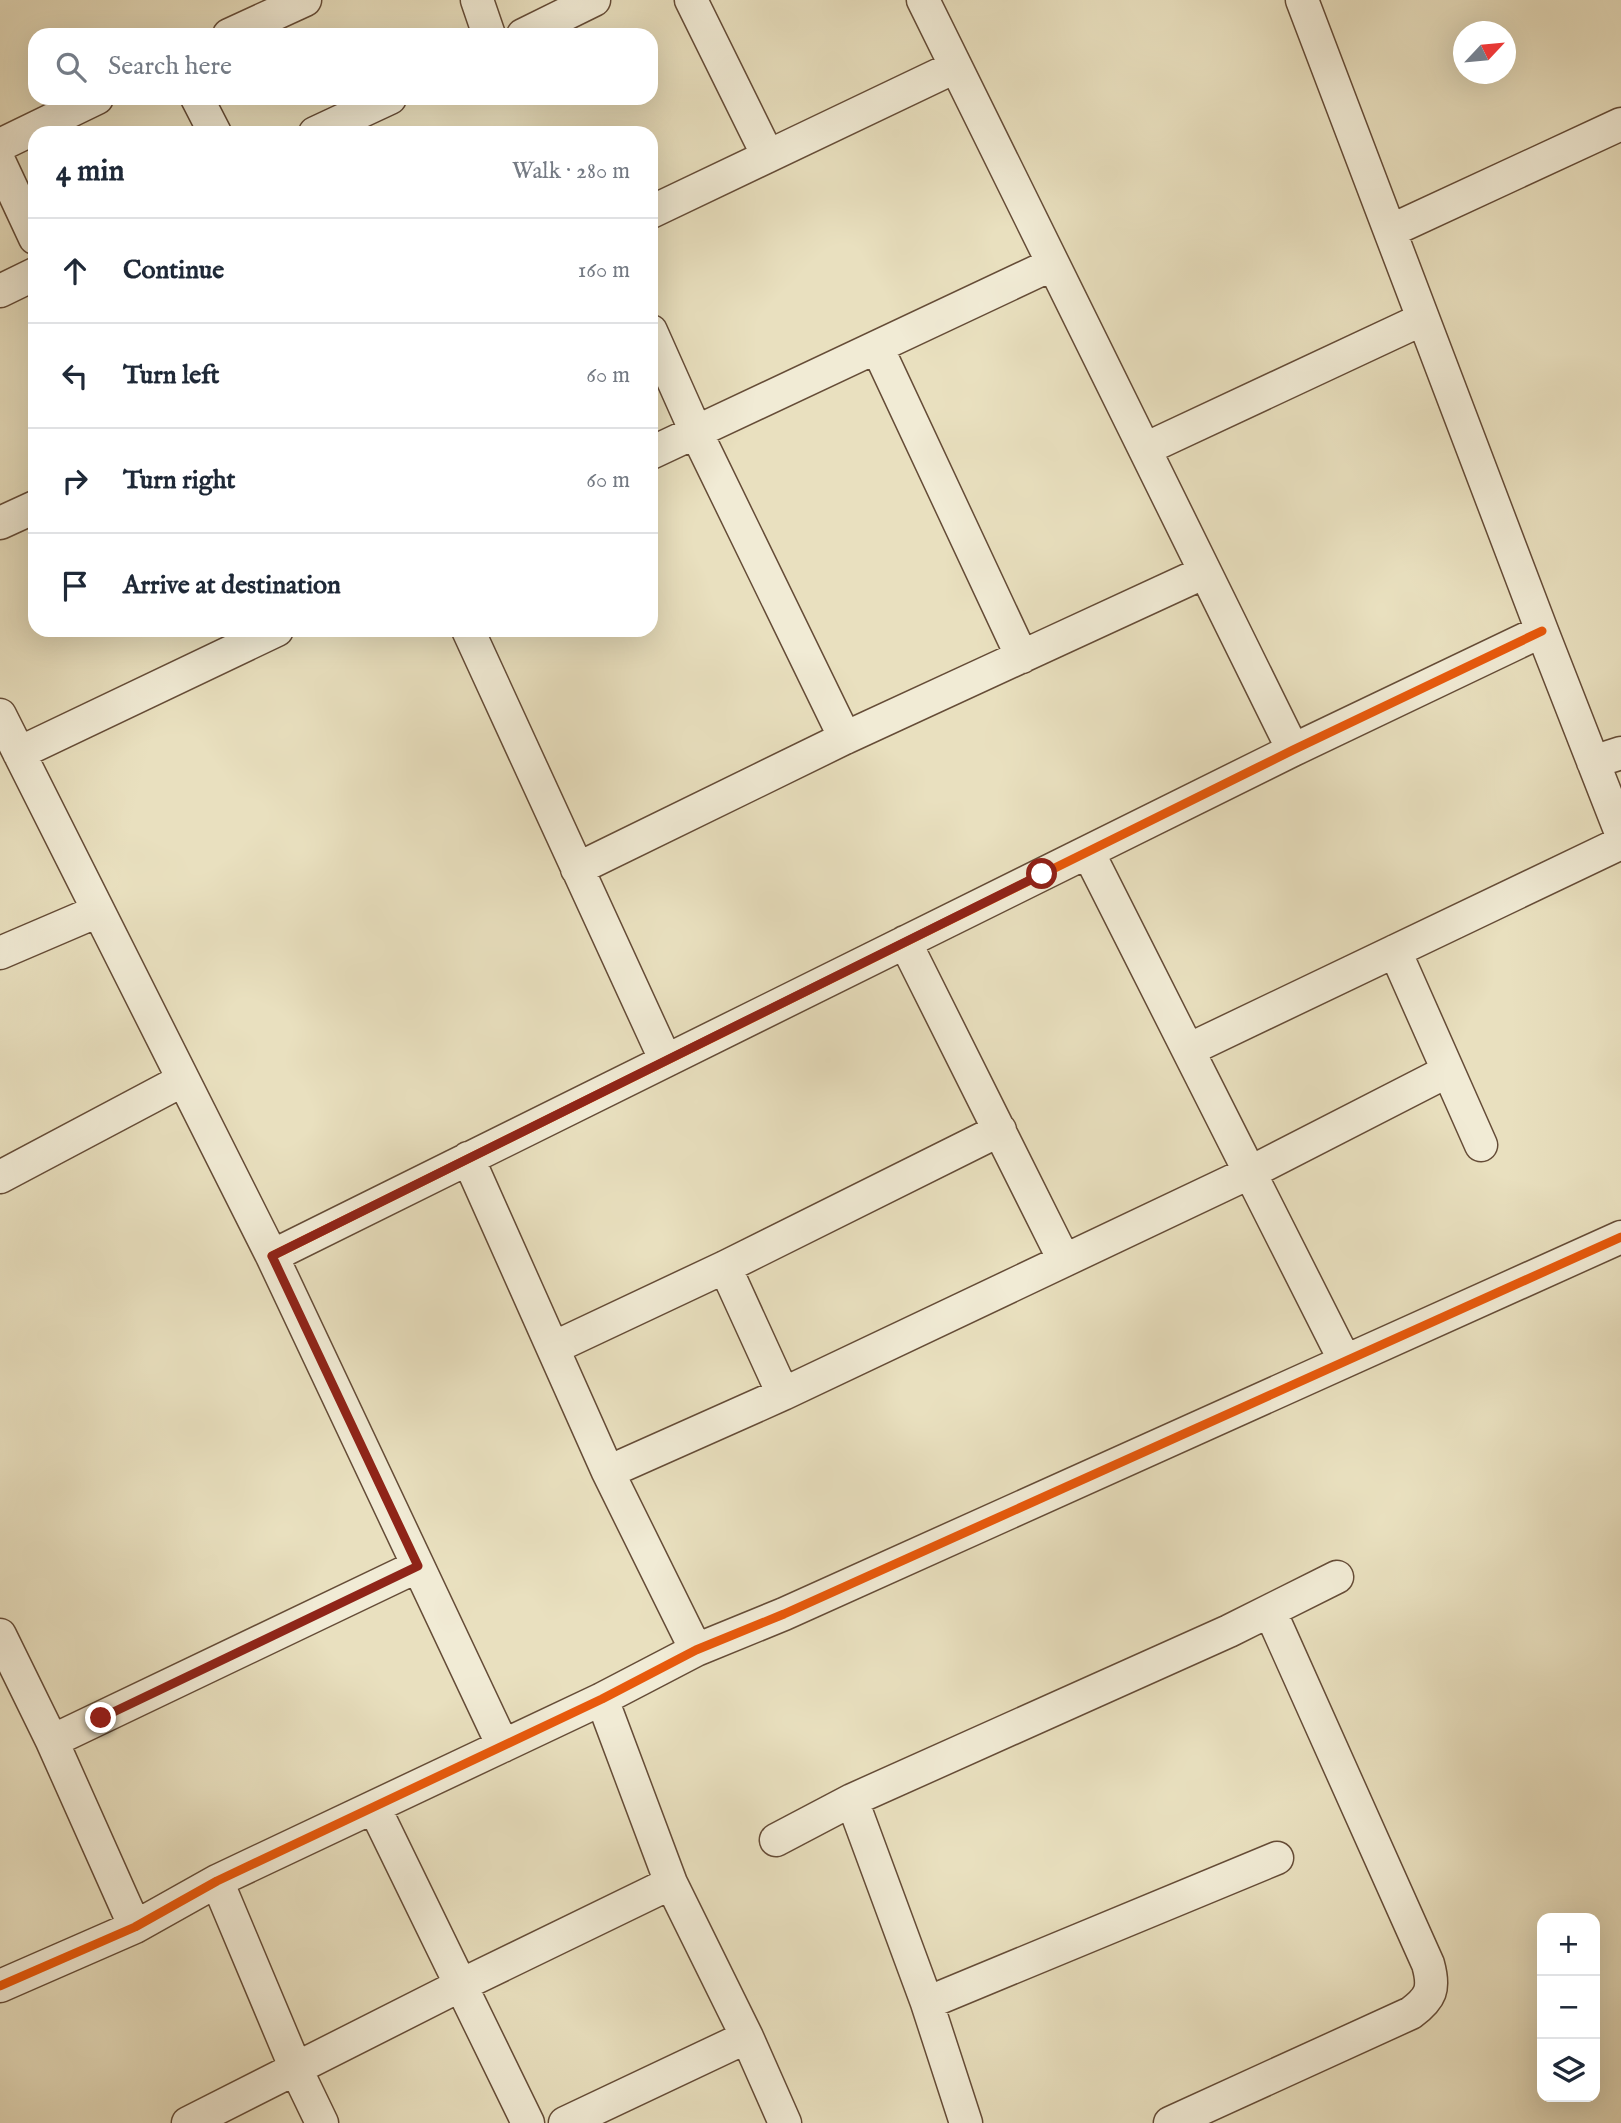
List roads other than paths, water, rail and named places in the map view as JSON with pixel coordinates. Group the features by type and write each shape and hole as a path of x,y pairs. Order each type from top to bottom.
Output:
{"street":[{"path":"244,28 305,0"},
{"path":"477,0 487,28"},
{"path":"537,28 594,0"},
{"path":"691,0 768,156"},
{"path":"923,0 1293,750"},
{"path":"1302,0 1542,631 1607,757 1621,833"},
{"path":"658,209 955,67"},
{"path":"39,126 83,105"},
{"path":"201,105 211,126"},
{"path":"330,126 375,105"},
{"path":"1390,231 1621,124"},
{"path":"0,145 28,131"},
{"path":"0,163 28,223"},
{"path":"658,450 1053,264"},
{"path":"0,291 28,277"},
{"path":"1145,449 1423,319"},
{"path":"658,347 696,432 845,738"},
{"path":"877,347 1022,657"},
{"path":"0,523 28,510"},
{"path":"578,869 845,738 1205,572"},
{"path":"272,1256 665,1059 1293,750 1542,631"},
{"path":"471,637 665,1059"},
{"path":"19,752 239,638"},
{"path":"0,715 272,1256 503,1746"},
{"path":"1188,1050 1621,843"},
{"path":"1088,852 1345,1361"},
{"path":"0,953 98,911"},
{"path":"905,942 1064,1260"},
{"path":"1395,951 1481,1145"},
{"path":"608,1472 783,1394 1251,1172 1448,1070"},
{"path":"0,1177 183,1080"},
{"path":"552,1348 725,1267 1000,1130"},
{"path":"468,1158 608,1472 696,1650"},
{"path":"0,1986 135,1927 217,1881 602,1699 696,1650 797,1608 1621,1237"},
{"path":"725,1267 783,1394"},
{"path":"52,1741 418,1566"},
{"path":"776,1840 852,1800 1229,1631 1337,1577"},
{"path":"1170,2123 1208,2115 1410,2013 1423,2004 1430,1994 1431,1975 1427,1964 1270,1611"},
{"path":"0,1635 52,1741 135,1927"},
{"path":"602,1699 671,1882 747,2037 785,2123"},
{"path":"852,1800 927,2003 966,2123"},
{"path":"374,1807 528,2123"},
{"path":"927,2003 1277,1858"},
{"path":"217,1881 296,2069 322,2123"},
{"path":"188,2123 671,1882"},
{"path":"565,2123 747,2037"}]}
